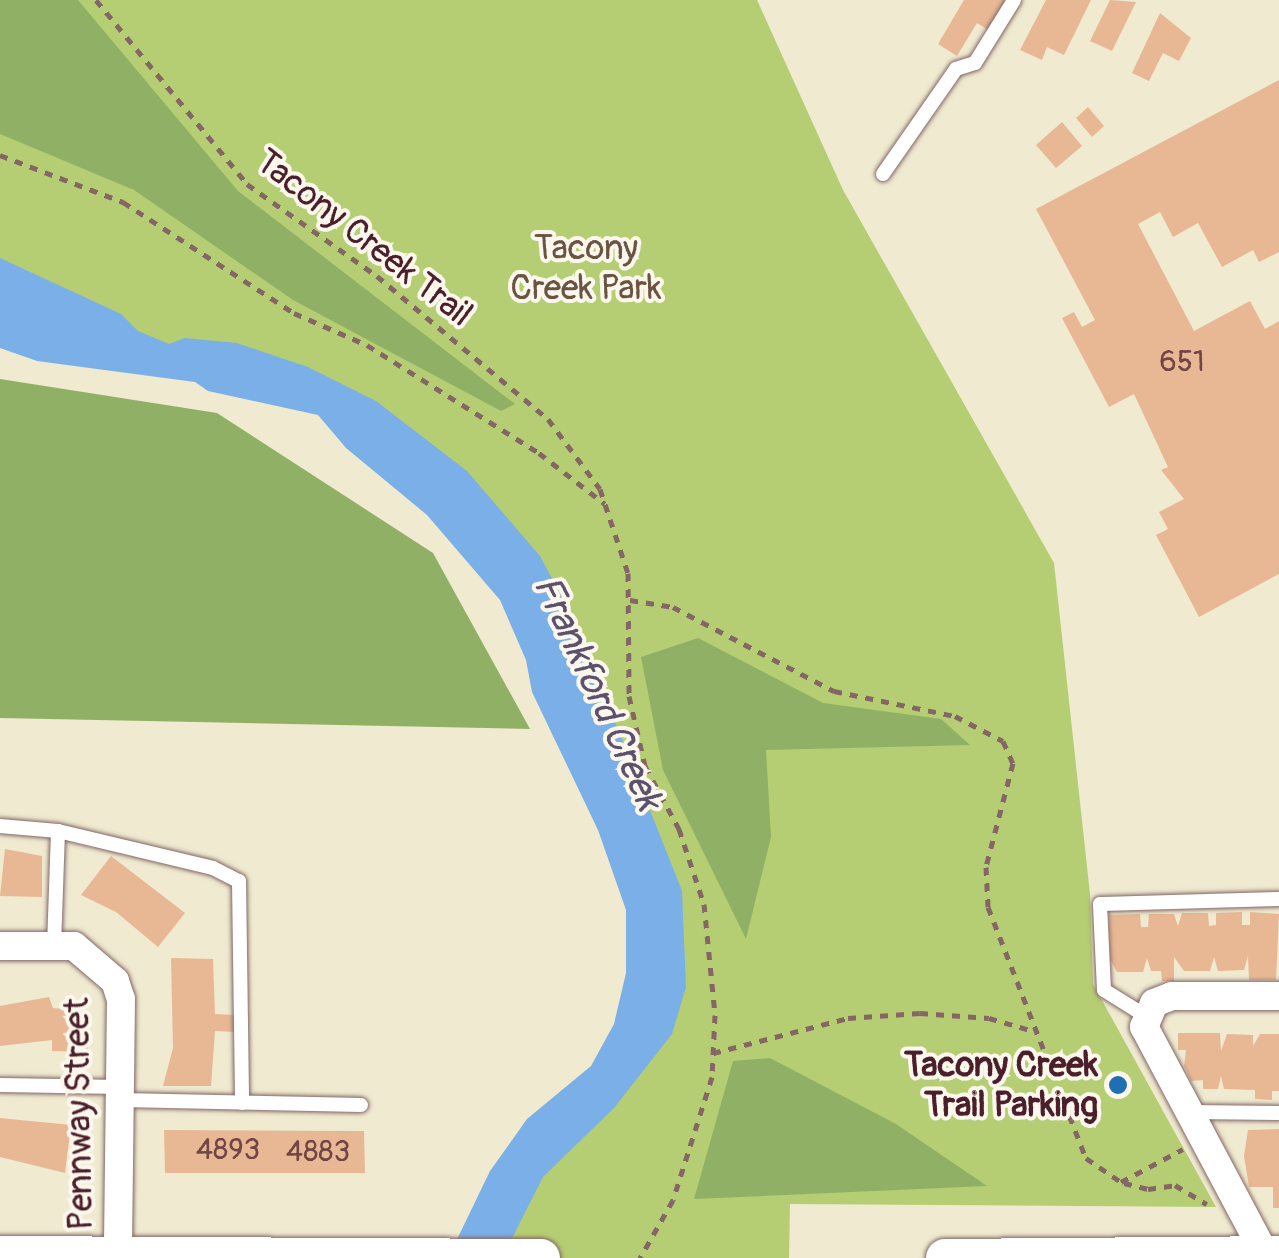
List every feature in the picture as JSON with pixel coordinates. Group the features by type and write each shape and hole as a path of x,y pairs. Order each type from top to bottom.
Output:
{"main road":[{"path":"0,1255 541,1258"},
{"path":"945,1258 1270,1256"}],"street":[{"name":"Pennway Street","path":"0,946 54,946 87,952 115,982 121,998 118,1255"},
{"path":"1270,1256 1144,1027 1144,1016 1172,996 1279,996"}],"lane":[{"path":"883,174 956,69 975,63 1014,0"},
{"path":"0,826 58,831 213,868 239,881 242,1103"},
{"path":"54,946 58,831"},
{"path":"1144,1016 1104,990 1100,904 1279,899"},
{"path":"0,1085 242,1103 361,1106"},
{"path":"1189,1112 1279,1113"}],"path":[{"name":"Tacony Creek Trail","path":"96,0 247,184 377,276 548,419 608,506 628,572 629,696 645,766 679,829 704,904 713,1052 673,1200 640,1258"},
{"path":"0,155 123,202 294,313 367,345 492,423 608,506"},
{"path":"628,600 672,607 834,691 954,716 1003,741 1013,762 986,867 988,906 1086,1158 1122,1182 1148,1189 1175,1186 1219,1210"},
{"path":"713,1052 848,1018 920,1013 989,1018 1037,1032"},
{"path":"1122,1182 1203,1138"}],"green space":[{"name":"Tacony Creek Park","path":"0,0 757,0 843,190 1054,563 1090,894 1093,984 1216,1207 790,1204 789,1258 462,1258 642,1000 656,891 547,609 360,417 0,334"},
{"path":"0,0 78,0 238,191 515,404 501,411 293,300 134,190 0,134"},
{"path":"0,379 217,413 433,553 530,729 0,718"},
{"path":"698,638 823,703 941,719 970,745 766,750 771,837 746,939 663,770 641,657"},
{"path":"770,1058 896,1124 987,1186 694,1199 733,1061"}],"water":[{"name":"Frankford Creek","path":"0,258 121,314 138,331 169,344 185,338 237,343 308,367 376,401 467,471 540,556 577,626 682,891 686,987 672,1034 614,1108 543,1177 502,1258 448,1258 490,1171 527,1119 591,1066 614,1024 626,973 626,910 598,830 532,692 526,660 500,600 427,515 346,448 318,415 208,391 195,382 37,361 0,348"}],"building":[{"path":"964,0 1008,0 990,31 977,23 957,56 938,44"},
{"path":"1046,0 1091,0 1064,55 1047,47 1042,60 1020,50"},
{"path":"1110,0 1136,2 1112,51 1090,41"},
{"path":"1160,13 1191,38 1179,61 1163,53 1149,81 1132,73"},
{"path":"1279,80 1279,252 1259,262 1253,250 1222,267 1198,223 1173,237 1160,212 1138,224 1194,331 1250,301 1265,329 1279,321 1279,574 1199,617 1156,535 1168,529 1159,512 1184,499 1161,470 1168,467 1134,394 1109,407 1062,318 1074,312 1082,327 1095,320 1036,209"},
{"path":"1088,107 1104,126 1092,137 1076,118"},
{"path":"1062,122 1082,146 1056,168 1036,145"},
{"path":"5,849 42,856 42,897 0,896"},
{"path":"111,856 185,913 158,947 116,912 81,895"},
{"path":"1242,912 1242,925 1250,925 1250,912 1279,914 1276,980 1249,980 1248,956 1244,970 1218,971 1214,957 1210,971 1184,971 1174,957 1174,981 1162,981 1161,971 1151,971 1147,958 1143,972 1117,972 1110,959 1109,915 1140,914 1141,927 1148,927 1149,914 1174,914 1178,926 1182,913 1208,913 1209,926 1216,925 1216,913"},
{"path":"171,958 213,959 215,1014 236,1015 236,1032 215,1031 211,1086 163,1086 173,1048"},
{"path":"49,997 53,1008 89,1012 88,1052 52,1051 52,1040 0,1046 0,1006"},
{"path":"1178,1033 1220,1033 1221,1051 1227,1034 1253,1035 1253,1046 1260,1034 1279,1034 1279,1091 1272,1091 1272,1100 1255,1099 1255,1090 1224,1089 1221,1076 1218,1089 1203,1089 1203,1080 1191,1081 1184,1066 1186,1050 1178,1050"},
{"path":"0,1118 71,1125 65,1173 0,1157"},
{"path":"1279,1129 1279,1208 1273,1208 1273,1187 1249,1187 1244,1156 1248,1130"},
{"path":"164,1130 364,1131 365,1173 165,1173"}],"place":[{"name":"Tacony Creek Trail Parking","path":"1118,1085"}]}
